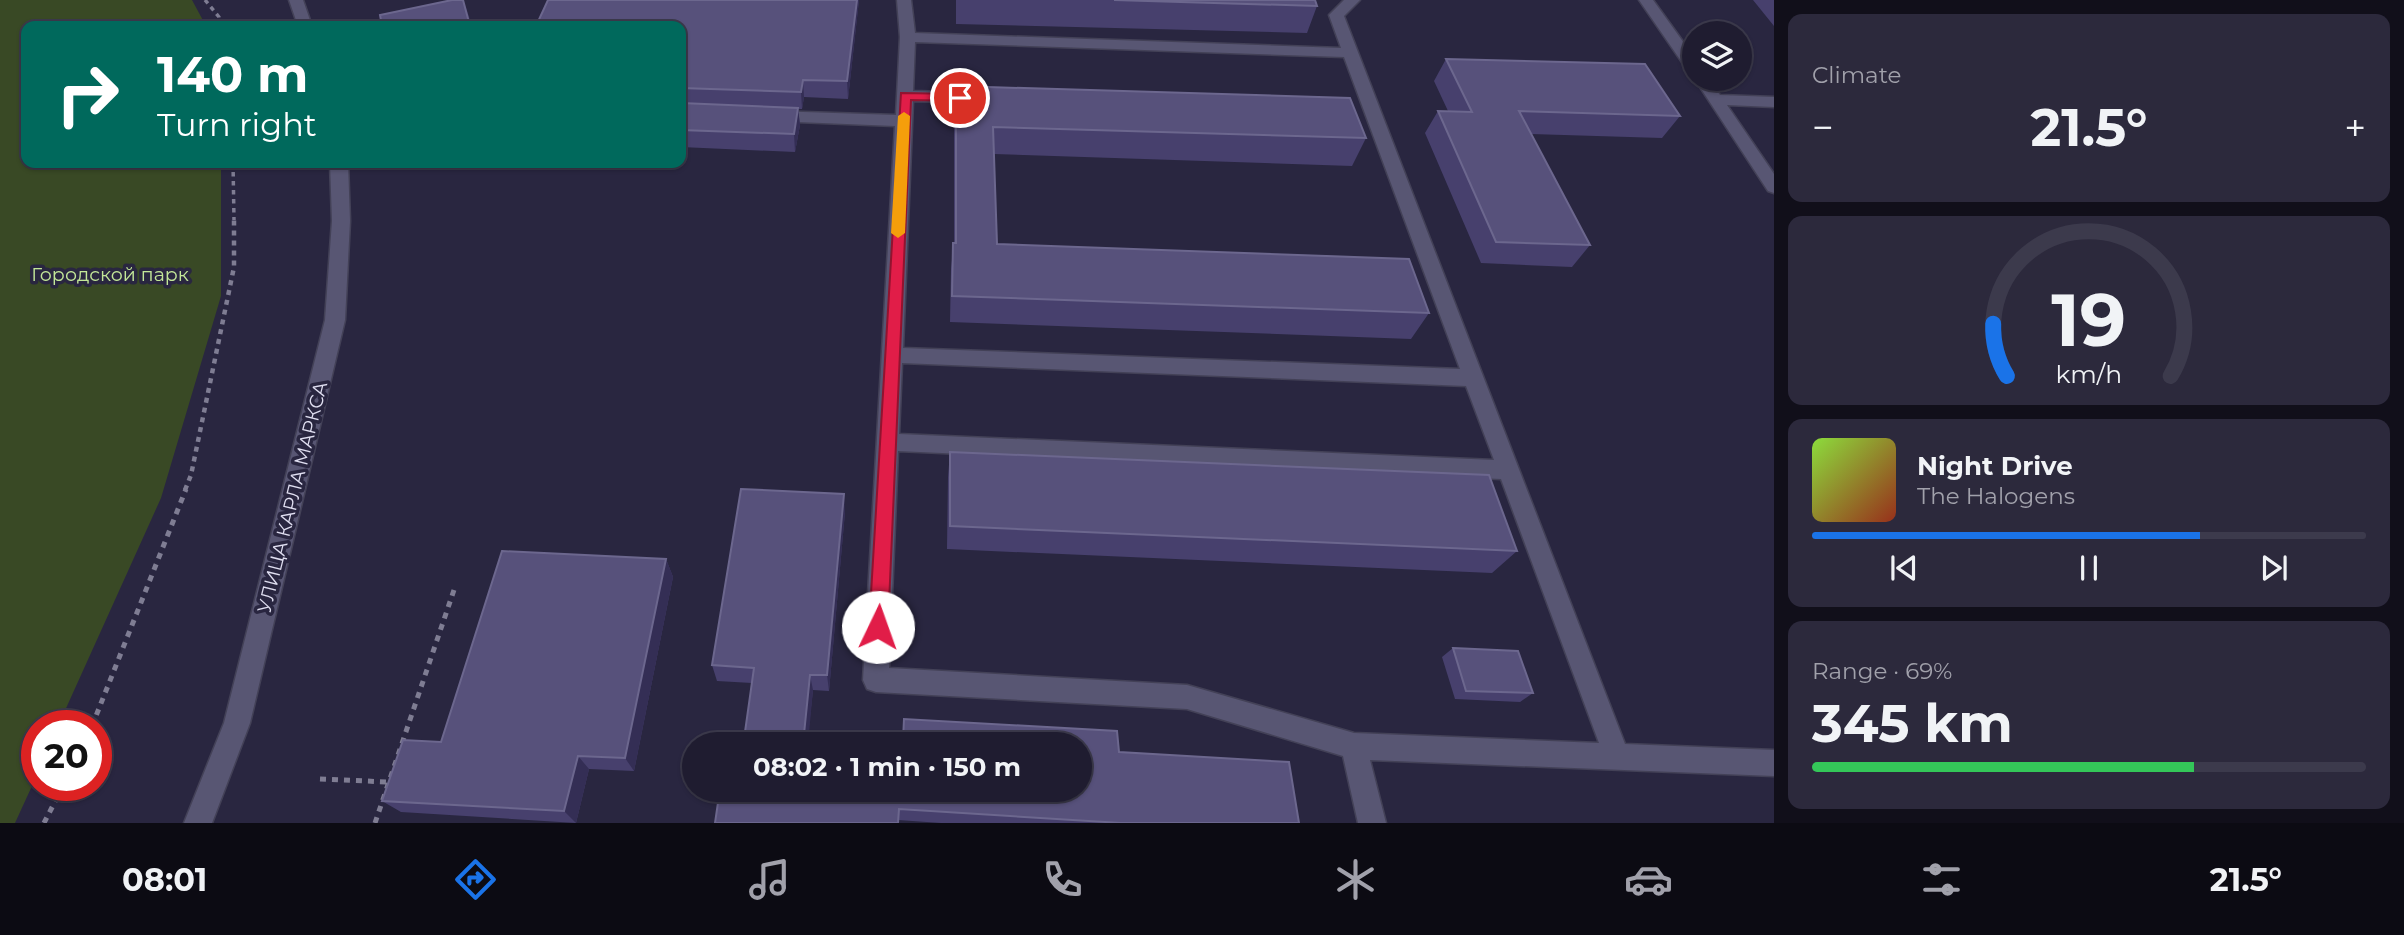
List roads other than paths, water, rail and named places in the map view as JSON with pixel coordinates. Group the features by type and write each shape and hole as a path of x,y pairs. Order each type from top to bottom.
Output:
{"street":[{"path":"296,0 303,21"},
{"path":"904,0 908,37 876,680 1187,697 1354,746 1774,763"},
{"path":"1353,0 1336,15 1350,53 1365,111 1473,378 1616,757"},
{"path":"1646,0 1682,51"},
{"path":"908,37 1350,53"},
{"path":"1710,91 1774,187"},
{"path":"905,96 1001,99"},
{"path":"1716,100 1774,102"},
{"path":"750,116 904,121"},
{"name":"УЛИЦА КАРЛА МАРКСА","path":"198,823 237,723 335,320 341,221 339,168"},
{"path":"892,355 1473,378"},
{"path":"888,442 1507,470"},
{"path":"1354,746 1372,823"}],"park label":[{"name":"Городской парк","path":"110,274"}]}
